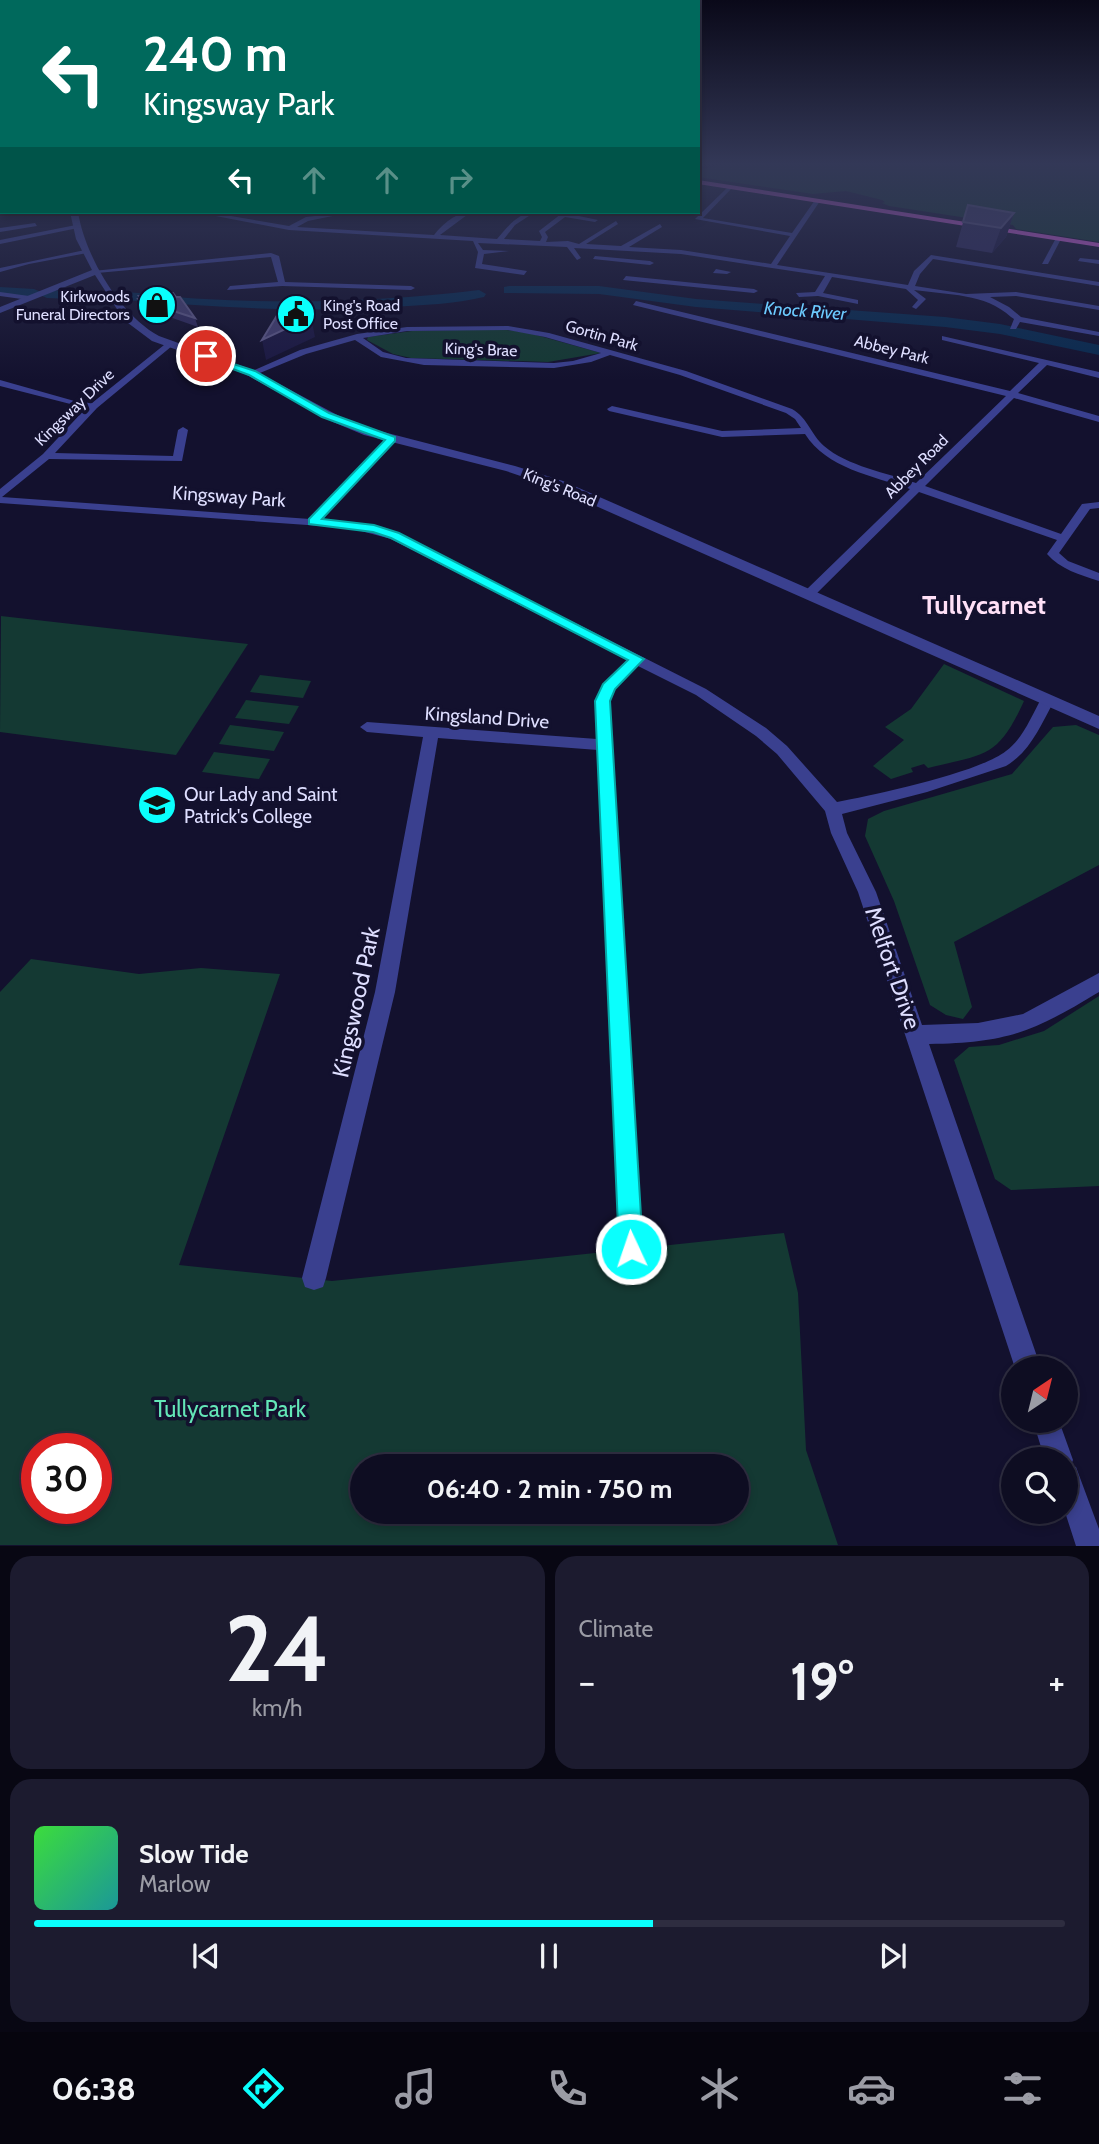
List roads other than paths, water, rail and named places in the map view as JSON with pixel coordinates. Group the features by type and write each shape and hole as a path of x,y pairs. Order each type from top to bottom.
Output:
{"highway":[{"path":"1040,236 1099,246"}],"street":[{"name":"King's Road","path":"80,236 85,252 132,324 169,344 252,373 326,415 392,439 490,462 558,484 1099,723"},
{"path":"453,236 543,238 658,250 981,296 1016,293 1099,308"},
{"path":"582,244 595,236"},
{"path":"624,247 645,236"},
{"path":"773,265 792,236"},
{"path":"479,238 475,243 481,252 478,266 526,273"},
{"path":"1045,262 1058,239"},
{"path":"566,240 577,258"},
{"path":"644,279 658,250"},
{"path":"481,252 508,251"},
{"path":"0,270 85,252"},
{"path":"1080,260 1098,262 1099,252"},
{"path":"0,310 96,269 271,255 275,256 282,284"},
{"path":"916,307 922,299 909,290 927,258 931,257 1099,284"},
{"path":"601,259 650,263"},
{"path":"0,261 13,267"},
{"path":"716,271 729,271 723,288"},
{"path":"818,295 831,274"},
{"path":"626,278 754,290"},
{"path":"230,288 282,284 411,289"},
{"path":"2,289 29,298"},
{"path":"799,295 818,295 855,302"},
{"path":"981,296 1008,309 1015,323 1099,334"},
{"name":"Abbey Park","path":"636,303 1011,394 1099,419"},
{"name":"Gortin Park","path":"252,373 303,352 357,337 407,330 508,328 546,335 683,373 789,411 799,417 818,447 836,459 1062,538"},
{"name":"King's Brae","path":"357,337 375,352 415,361 547,365 589,359 608,353"},
{"path":"945,338 1099,375"},
{"name":"Kingsway Drive","path":"0,494 47,456 93,407 169,344"},
{"name":"Abbey Road","path":"808,594 1046,361"},
{"path":"0,383 93,407"},
{"path":"612,410 722,434 806,431"},
{"path":"47,456 178,459 183,430"},
{"path":"313,522 392,439"},
{"name":"Kingsway Park","path":"0,500 313,522 374,529 395,536 701,692 761,732 782,750 833,809"},
{"path":"1099,505 1086,506 1053,554 1057,560 1099,577"},
{"path":"631,1249 603,701 608,687 637,659"},
{"path":"833,809 897,794 988,767 1010,757 1021,745 1047,701"},
{"name":"Kingsland Drive","path":"367,727 604,745"},
{"name":"Kingswood Park","path":"314,1278 385,992 430,732"},
{"name":"Melfort Drive","path":"833,809 839,833 867,892 917,1035 1024,1356"},
{"path":"917,1035 1003,1029 1037,1018 1099,982"},
{"path":"1078,1510 1091,1545"}],"waterway":[{"name":"Knock River","path":"509,290 599,290 696,303 945,322 1000,329 1099,350"},
{"name":"Knock River","path":"0,291 34,293"},
{"name":"Knock River","path":"47,294 96,296"},
{"name":"Knock River","path":"125,296 204,303 315,305 414,301 479,294"}],"place":[{"name":"Kirkwoods Funeral Directors","path":"157,305"},
{"name":"King's Road Post Office","path":"296,314"},
{"name":"Our Lady and Saint Patrick's College","path":"157,805"}],"district":[{"name":"Tullycarnet","path":"984,605"}],"park label":[{"name":"Tullycarnet Park","path":"230,1409"}]}
